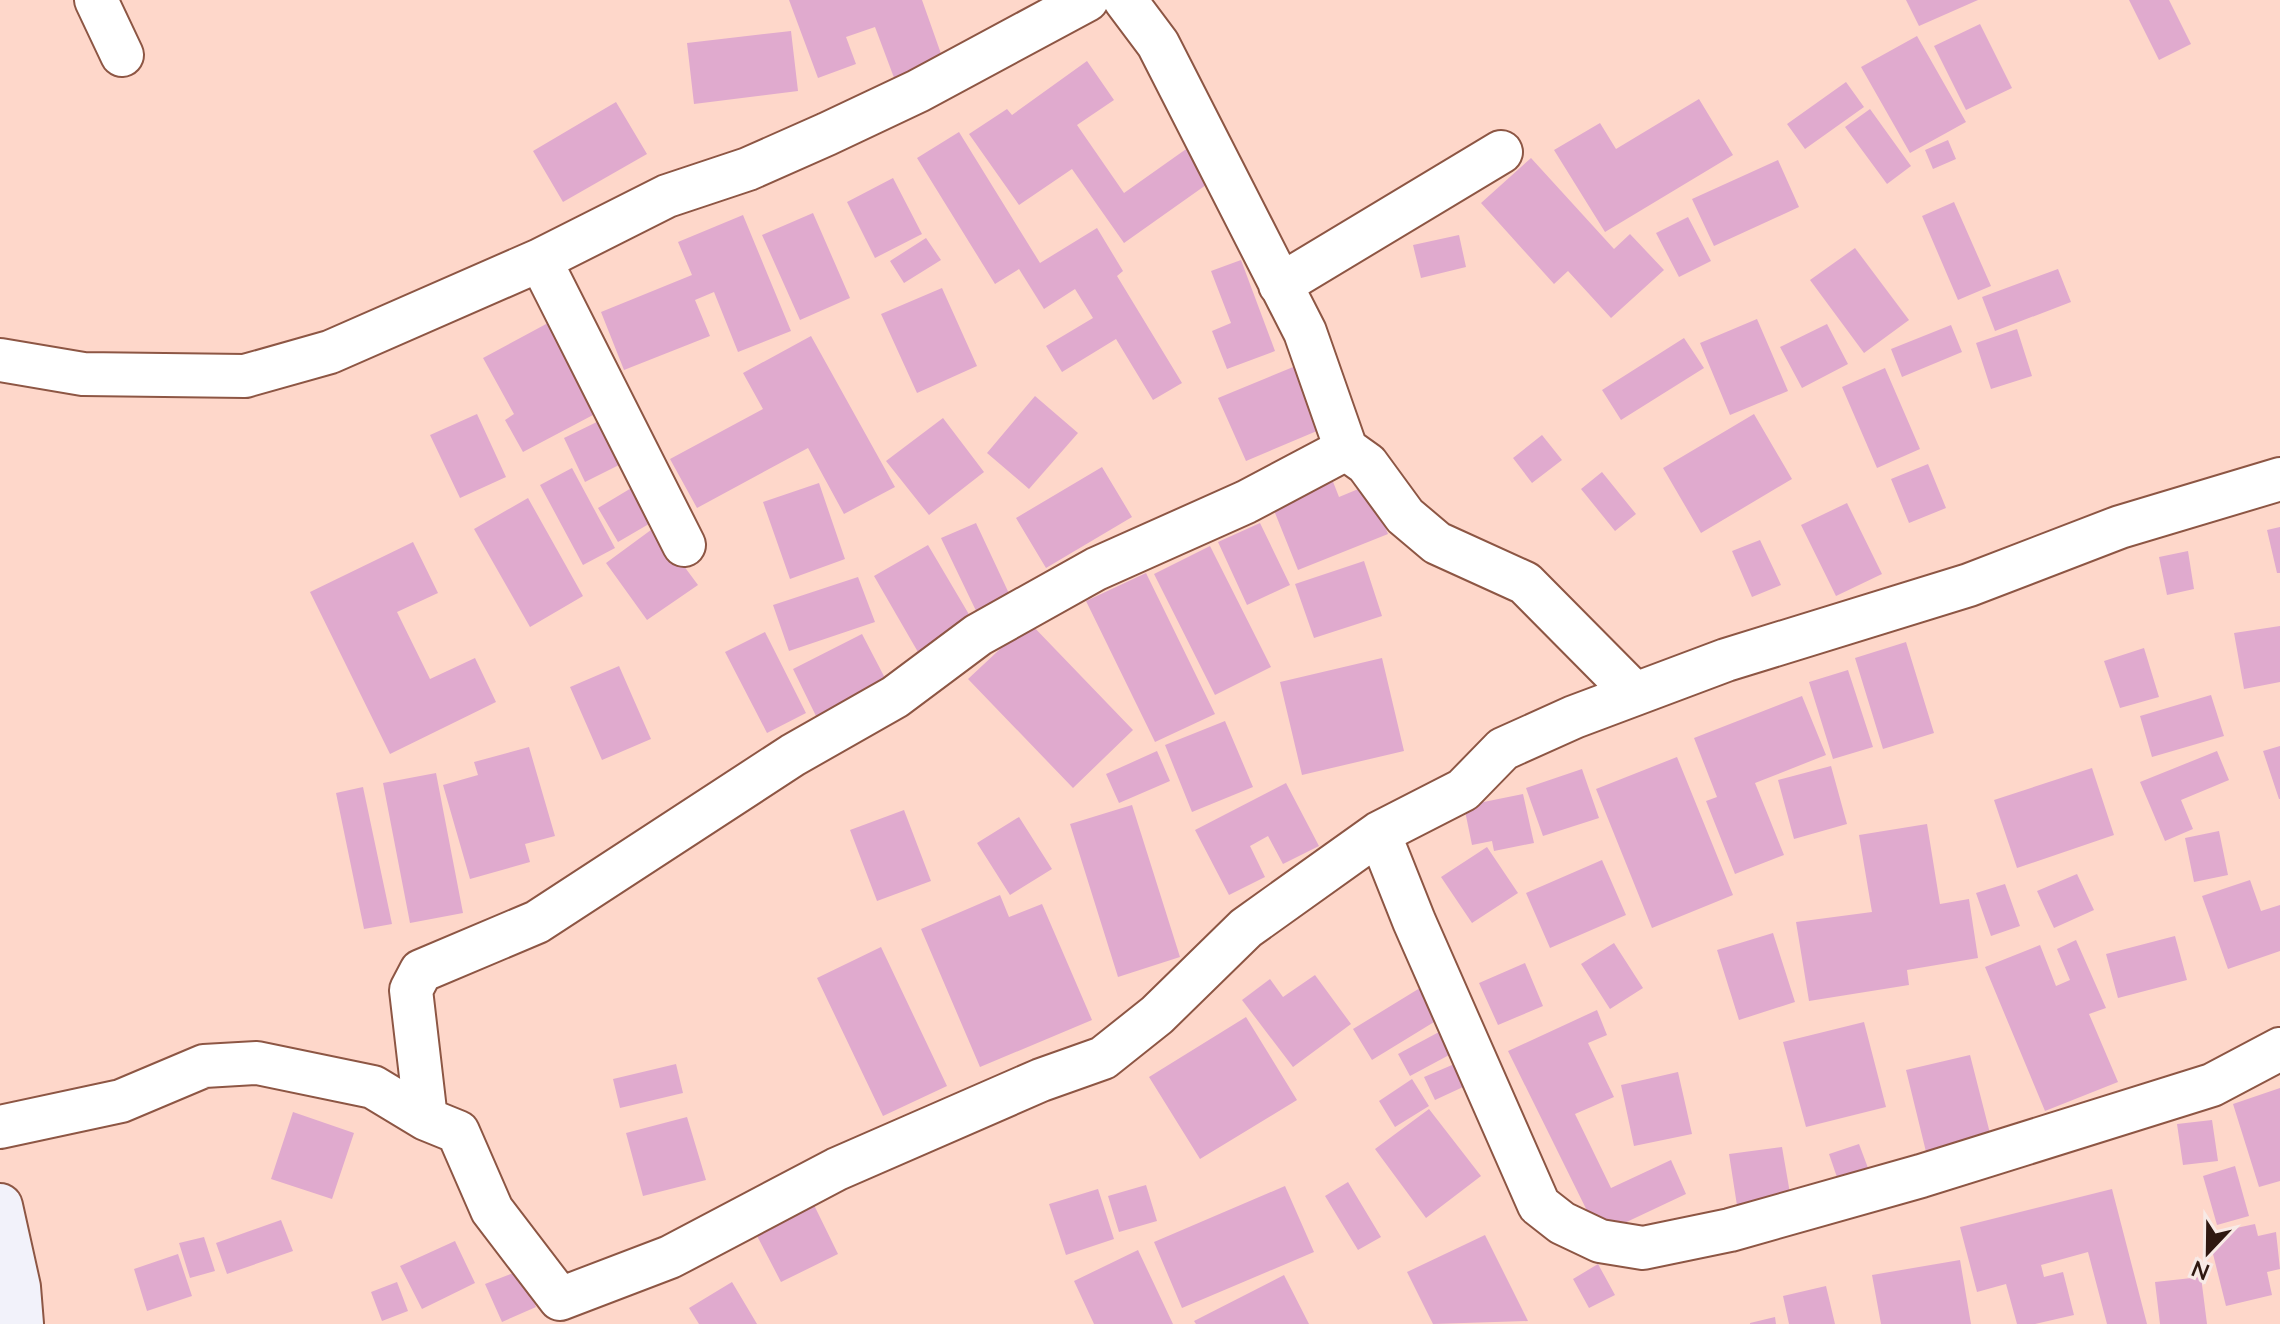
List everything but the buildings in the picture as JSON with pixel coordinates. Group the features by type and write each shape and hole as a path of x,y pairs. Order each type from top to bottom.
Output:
{"street":[{"path":"96,0 122,55"},
{"path":"0,360 83,374 245,376 330,352 540,260 667,196 748,169 853,122 1087,0"},
{"path":"1125,0 1158,44 1305,332 1346,449 1367,464 1405,516 1437,543 1525,583 1635,694"},
{"path":"1280,285 1501,152"},
{"path":"540,260 684,545"},
{"path":"426,1119 411,990 421,971 537,922 793,755 895,697 978,635 1096,569 1246,502 1346,449"},
{"path":"0,1127 121,1101 204,1066 257,1063 373,1087 426,1119 458,1132 492,1210 565,1312 837,1169 1041,1080 1103,1058 1157,1015 1246,928 1379,833 1463,790 1503,749 1726,660 1969,585 2120,527 2280,479"},
{"path":"1379,833 1414,921 1462,1024 1539,1205 1562,1223 1600,1241 1643,1248 1730,1230 1921,1176 2212,1085 2280,1049"},
{"path":"0,1206 18,1287 21,1324"}]}
